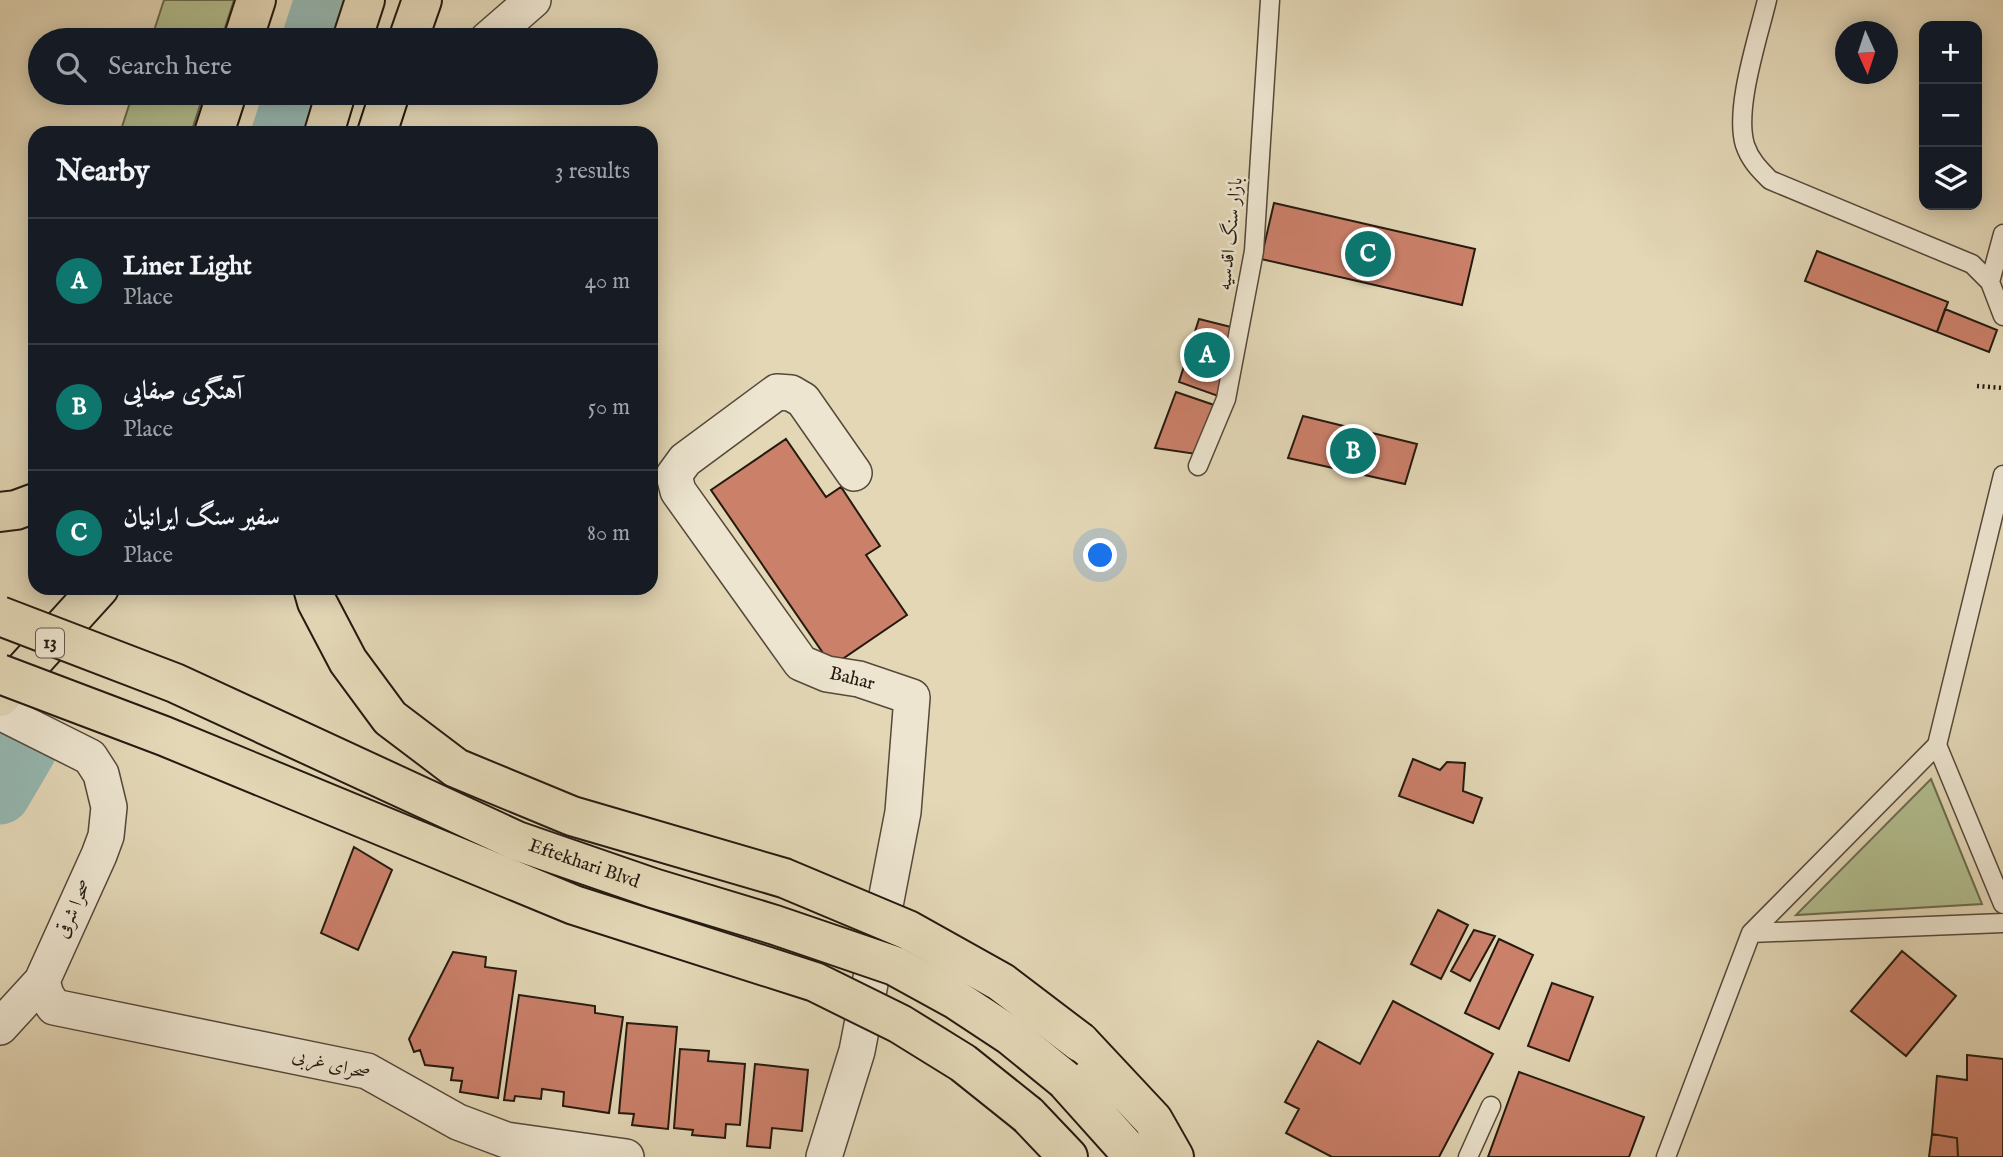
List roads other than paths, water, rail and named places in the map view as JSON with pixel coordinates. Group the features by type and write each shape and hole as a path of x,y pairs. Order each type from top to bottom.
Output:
{"main road":[{"path":"247,28 256,0"},
{"path":"356,28 365,0"},
{"path":"412,28 422,0"},
{"path":"216,126 223,105"},
{"path":"326,126 332,105"},
{"path":"379,126 386,105"},
{"path":"0,512 28,506"},
{"name":"13","path":"0,697 93,595"},
{"path":"315,595 348,661 390,718 456,768 572,816 784,878 908,930 1001,982 1080,1042 1153,1120 1174,1157"},
{"name":"Eftekhari Blvd","path":"0,615 175,683 517,841 895,966 956,999 1011,1036 1065,1080 1134,1157"},
{"name":"Eftekhari Blvd","path":"0,674 164,736 574,905 815,982 900,1024 963,1063 1028,1115 1068,1157"}],"street":[{"path":"501,28 533,0"},
{"name":"Bahar","path":"824,1157 857,1051 904,812 912,697 859,679 827,674 801,663 678,491 674,475 685,460 777,392 791,393 803,400 855,473"},
{"path":"0,712 90,757 101,774 109,807 106,836 99,855 42,981 0,1027"},
{"name":"صحرای غربی","path":"42,981 46,995 54,1007 367,1071 458,1122 506,1140 626,1157"}],"lane":[{"name":"بازار سنگ اقدسیه","path":"1198,466 1226,399 1254,251 1270,0"},
{"path":"1767,0 1741,112 1744,143 1753,163 1770,180 1972,264 1990,282 2003,316"},
{"path":"1990,282 2003,234"},
{"path":"1667,1157 1751,933 1937,745 2003,475"},
{"path":"1937,745 2003,904"},
{"path":"1751,933 2003,923"},
{"path":"1468,1157 1491,1106"}],"waterway":[{"path":"316,28 325,0"},
{"path":"284,126 291,105"},
{"path":"0,794 27,748"}],"place":[{"name":"سفیر سنگ ایرانیان","path":"1368,254"},
{"name":"Liner Light","path":"1207,355"},
{"name":"آهنگری صفایی","path":"1353,451"}]}
